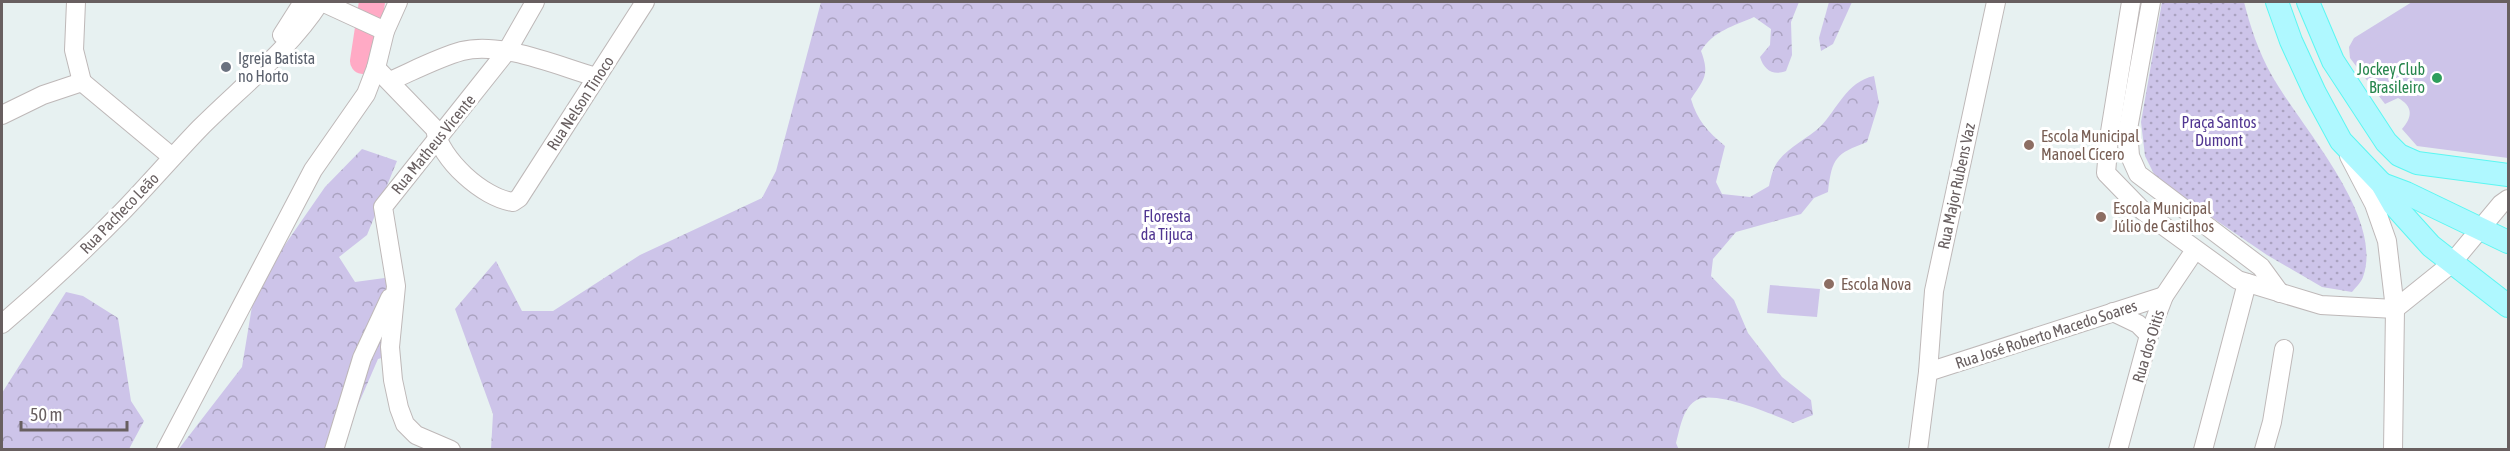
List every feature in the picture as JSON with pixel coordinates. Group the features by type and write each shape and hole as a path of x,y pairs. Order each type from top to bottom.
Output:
{"main road":[{"path":"2277,2 2291,41 2341,141 2382,184 2406,219 2451,264 2508,306"},
{"path":"2308,2 2332,61 2386,142 2399,155 2417,163 2508,175"},
{"path":"2382,184 2508,242"}],"street":[{"path":"76,2 74,50 82,82 172,157"},
{"name":"Rua Pacheco Leão","path":"232,96 288,28 303,2"},
{"path":"321,2 385,31"},
{"name":"Rua Pacheco Leão","path":"2,324 66,268 124,210 232,96 254,78 308,20 321,2"},
{"path":"166,450 313,170 366,94 376,68 385,31 398,2"},
{"name":"Rua Matheus Vicente","path":"451,450 416,435 405,424 399,408 393,380 390,347 396,286 383,207 507,51 535,2"},
{"name":"Rua Nelson Tinoco","path":"437,141 447,157 471,180 502,201 513,202 519,198 645,2"},
{"name":"Rua Major Rubens Vaz","path":"1917,450 1928,372 1934,291 1996,2"},
{"path":"2131,2 2109,138 2106,173 2143,211 2195,250 2247,284 2322,305 2395,309 2451,264 2501,204 2508,199"},
{"path":"2151,2 2128,129 2130,156 2138,174 2261,267 2280,293"},
{"path":"390,81 463,51 483,48 507,51 596,77"},
{"path":"376,68 435,129 437,141"},
{"path":"2,115 43,95 82,82"},
{"path":"2341,141 2374,204 2387,241 2395,309 2393,450"},
{"name":"Rua dos Oitis","path":"2118,450 2149,335 2164,296 2195,250"},
{"path":"2203,450 2247,284"},
{"path":"334,450 362,358 396,286"},
{"name":"Rua José Roberto Macedo Soares","path":"1928,372 2164,296"},
{"path":"2113,312 2138,324 2149,335"},
{"path":"2264,450 2272,422 2284,349"}],"green space":[{"name":"Floresta da Tijuca","path":"821,2 1799,2 1791,22 1792,55 1786,71 1773,72 1764,65 1760,57 1770,45 1771,29 1754,17 1724,30 1706,44 1701,51 1705,66 1704,76 1691,99 1704,125 1725,146 1716,182 1722,194 1750,197 1769,186 1779,160 1820,127 1849,90 1864,79 1874,76 1879,103 1867,142 1848,150 1837,158 1831,171 1828,192 1814,198 1801,214 1736,232 1713,259 1711,276 1734,300 1748,333 1782,377 1811,400 1813,415 1793,423 1743,404 1703,398 1695,401 1684,415 1676,443 1679,450 491,449 493,414 455,309 496,261 522,311 553,311 640,255 762,198 776,171"},
{"path":"1829,2 1852,2 1833,44 1821,51 1819,38"},
{"name":"Praça Santos Dumont","path":"2162,2 2244,2 2255,39 2267,66 2336,172 2351,199 2362,227 2367,253 2363,277 2352,292 2322,287 2267,255 2157,180 2145,156 2141,122"},
{"name":"Jockey Club Brasileiro","path":"2412,2 2508,2 2508,158 2417,146 2402,129 2410,116 2409,108 2398,98 2385,104 2350,58 2349,47 2354,38"},
{"path":"362,149 397,161 367,235 339,257 355,282 392,277 400,353 378,359 339,449 178,450 242,367 255,288 325,187"},
{"path":"1770,285 1820,289 1817,317 1767,313"},
{"path":"66,292 83,296 118,318 131,401 144,421 129,449 2,449 2,393"}],"waterway":[{"path":"363,61 372,2"}],"place":[{"name":"Igreja Batista no Horto","path":"226,67"},
{"name":"Jockey Club Brasileiro","path":"2437,78"},
{"name":"Escola Municipal Manoel Cícero","path":"2029,145"},
{"name":"Escola Municipal Júlio de Castilhos","path":"2101,217"},
{"name":"Escola Nova","path":"1829,284"}]}
